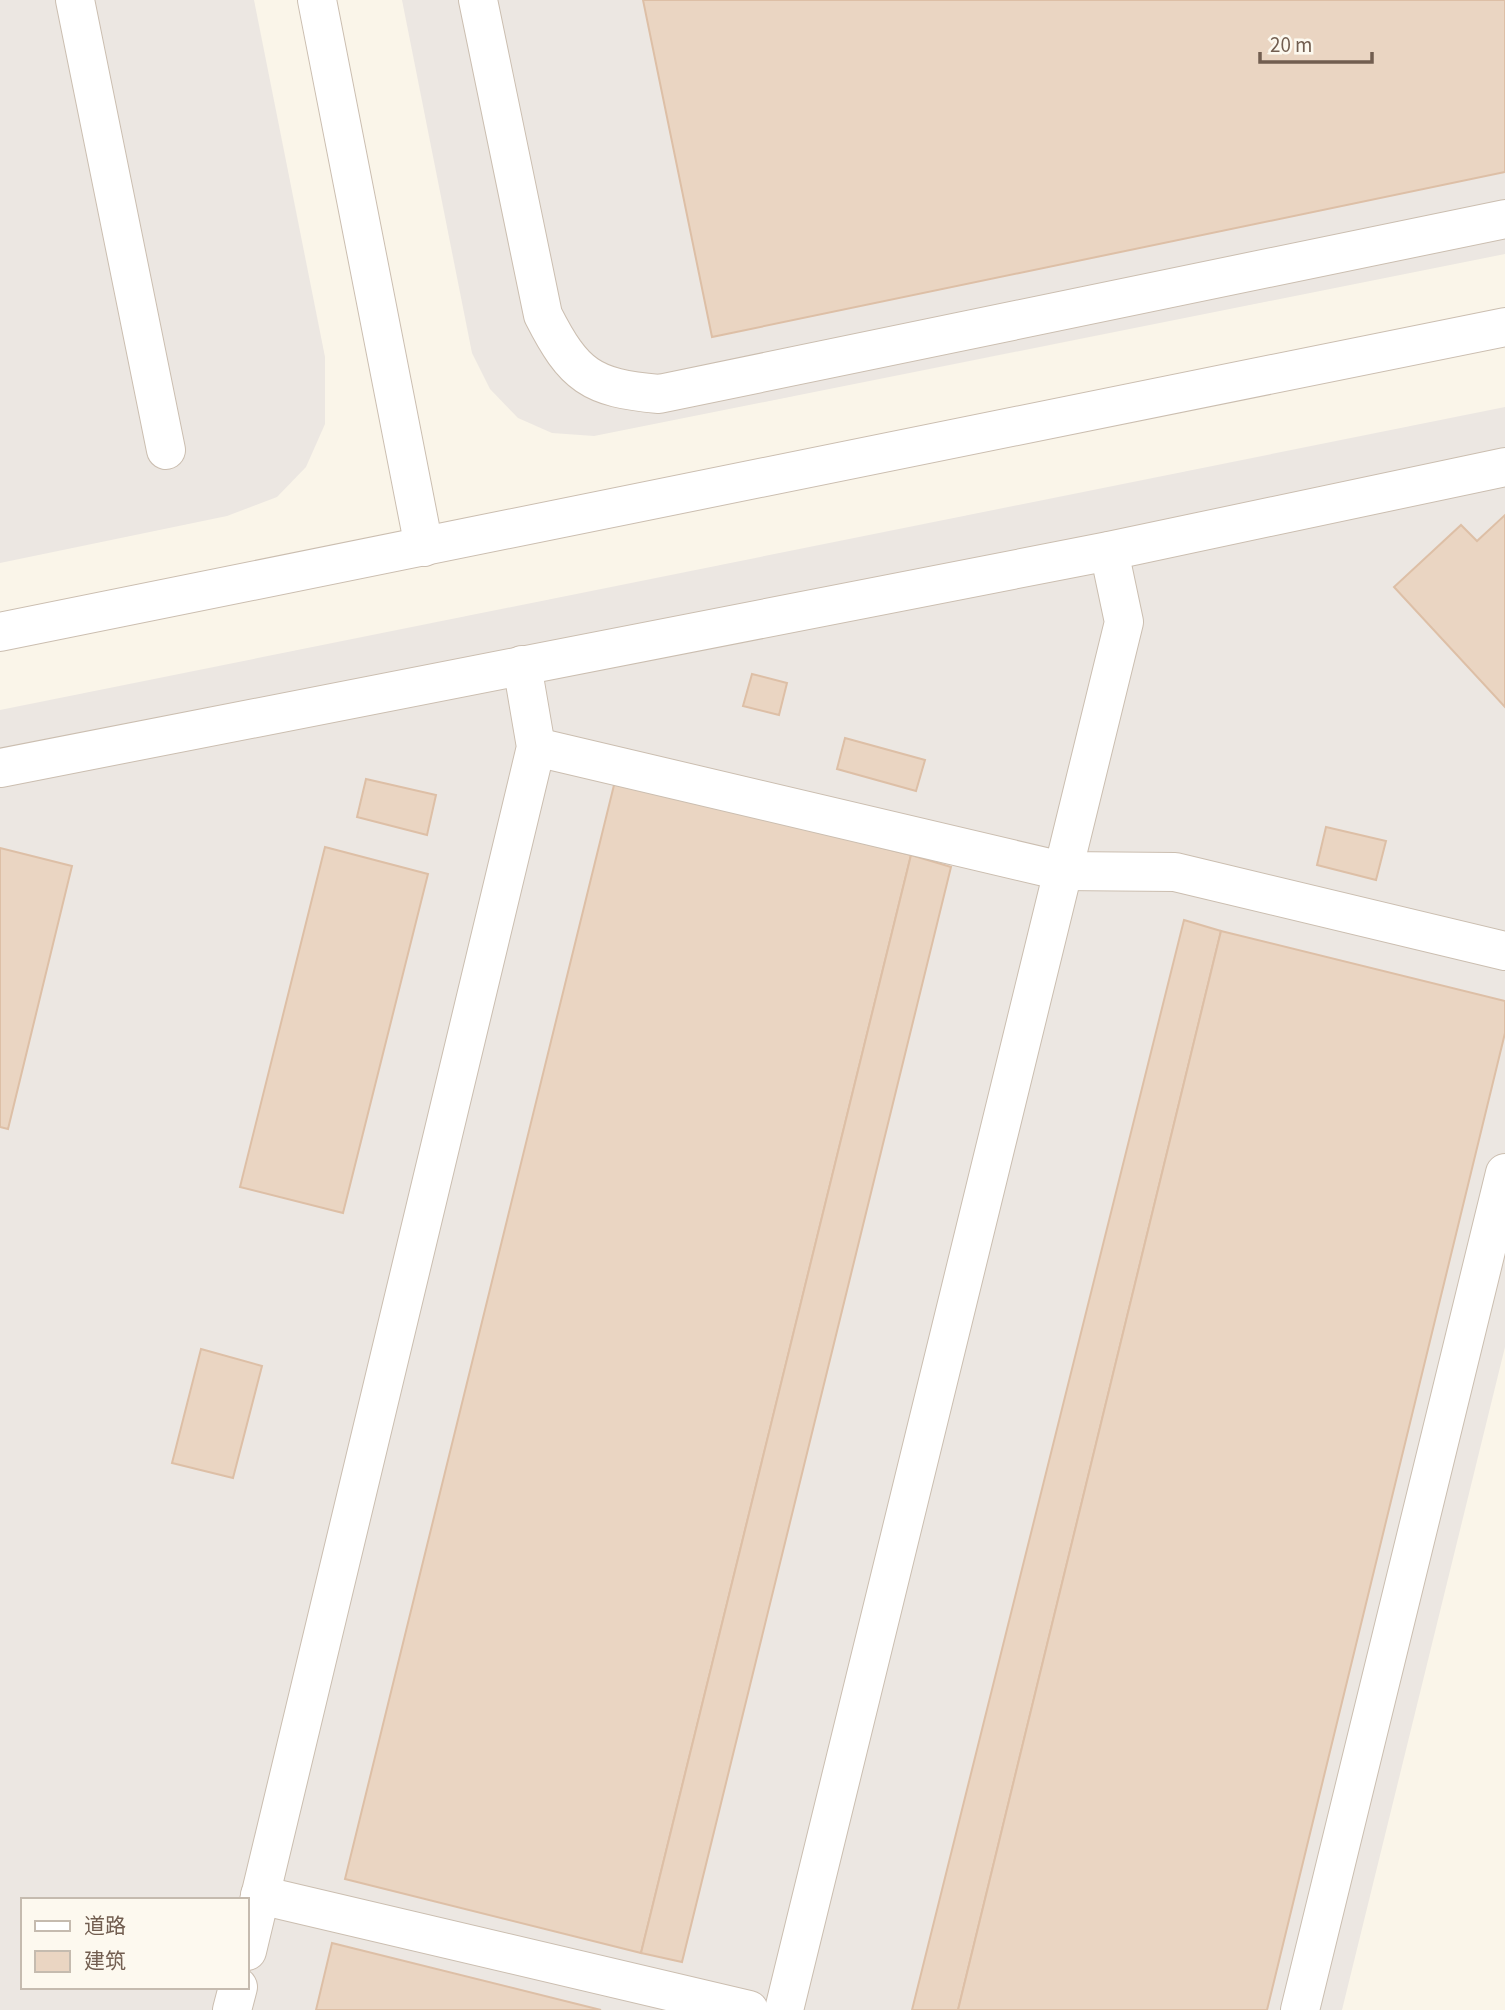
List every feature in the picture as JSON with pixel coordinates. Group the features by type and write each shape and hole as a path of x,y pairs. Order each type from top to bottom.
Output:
{"street":[{"path":"75,0 166,450"},
{"path":"317,0 424,547"},
{"path":"478,0 543,315 561,350 583,375 621,391 659,394 1505,219"},
{"path":"0,632 1505,327"},
{"path":"0,768 1109,551 1505,467"},
{"path":"784,2010 1124,622 1109,551"},
{"path":"248,1947 536,747 522,665"},
{"path":"536,747 1062,871 1175,872 1505,951"},
{"path":"1300,2010 1505,1173"},
{"path":"260,1895 749,2010"},
{"path":"232,2010 237,1989"}],"shaded area":[{"path":"0,0 254,0 325,357 325,424 306,467 277,497 227,516 0,563"},
{"path":"402,0 1505,0 1505,254 594,436 552,433 518,418 490,389 472,353"},
{"path":"1505,407 1505,1347 1342,2010 0,2010 0,710"}],"building":[{"path":"643,0 1505,0 1505,172 712,337"},
{"path":"1505,515 1505,707 1394,587 1461,525 1477,541"},
{"path":"752,674 787,683 779,715 743,706"},
{"path":"845,738 925,760 916,791 837,769"},
{"path":"366,779 436,795 427,835 357,817"},
{"path":"615,781 911,855 641,1953 345,1879"},
{"path":"1326,827 1386,841 1376,880 1317,865"},
{"path":"325,847 428,874 343,1213 240,1187"},
{"path":"0,848 72,866 8,1129 0,1127"},
{"path":"911,855 951,867 682,1962 641,1953"},
{"path":"1184,920 1221,931 958,2010 912,2010"},
{"path":"1221,931 1505,1001 1505,1033 1267,2010 958,2010"},
{"path":"201,1349 262,1366 233,1478 172,1463"},
{"path":"332,1943 601,2010 316,2010"}]}
